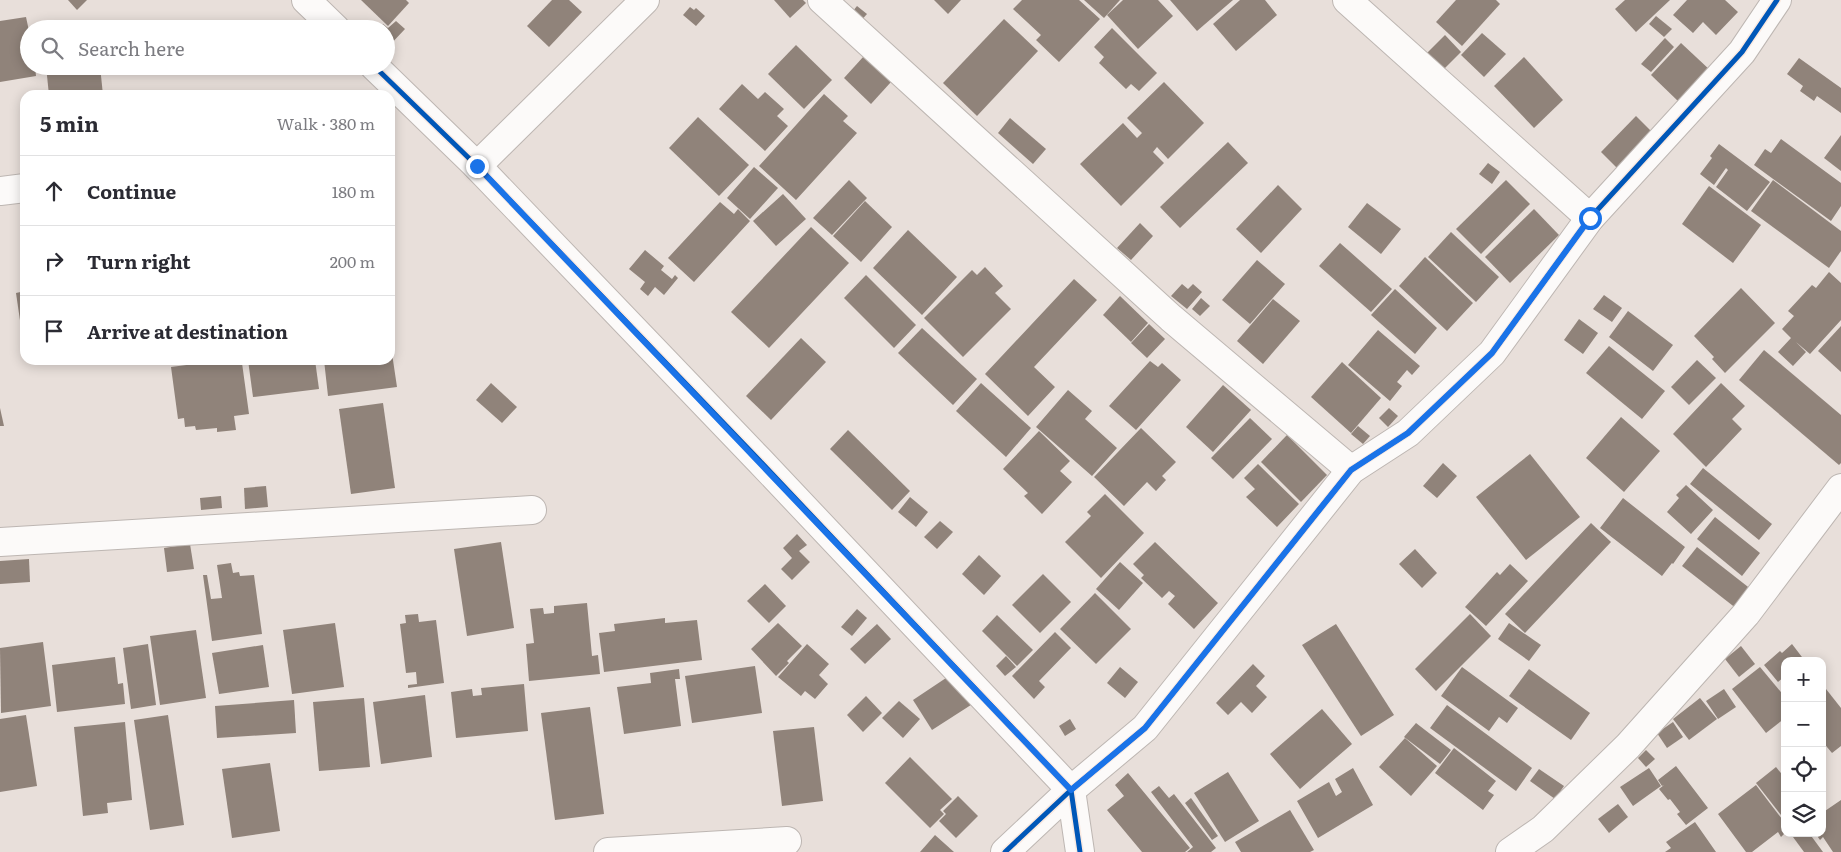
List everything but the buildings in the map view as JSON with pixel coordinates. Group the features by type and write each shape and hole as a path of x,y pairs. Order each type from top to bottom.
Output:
{"street":[{"path":"306,0 327,20"},
{"path":"477,166 645,0"},
{"path":"822,0 1171,318 1351,470"},
{"path":"1347,0 1590,218"},
{"path":"1005,852 1071,790 1145,728 1351,470 1408,433 1492,353 1590,218 1742,52 1777,0"},
{"path":"383,75 477,166 1071,790 1080,852"},
{"path":"0,191 20,189"},
{"path":"1510,852 1544,829 1628,746 1746,614 1841,488"},
{"path":"0,542 532,510"},
{"path":"608,852 787,841"}],"cycle path":[{"path":"1005,852 1071,790 1145,728 1351,470 1408,433 1492,353 1590,218 1742,52 1777,0"},
{"path":"383,75 477,166 759,460 1071,790 1080,852"}],"route":[{"path":"477,166 759,460 1071,790 1145,728 1351,470 1408,433 1492,353 1590,218"}]}
